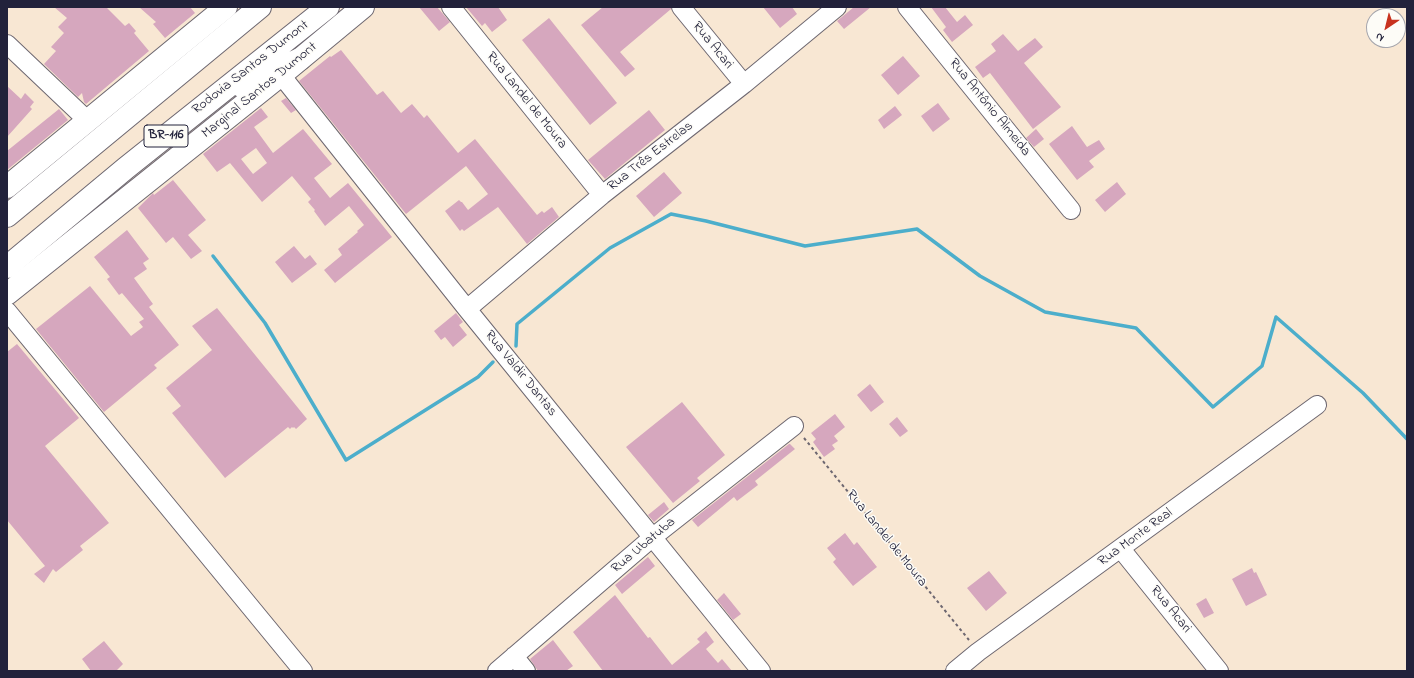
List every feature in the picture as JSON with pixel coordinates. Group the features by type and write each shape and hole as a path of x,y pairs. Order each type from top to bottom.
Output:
{"main road":[{"path":"7,187 226,7"},
{"name":"BR-116","path":"7,216 260,7"},
{"name":"Rodovia Santos Dumont","path":"7,267 126,168 328,7"},
{"name":"Marginal Santos Dumont","path":"7,294 281,75 363,7"},
{"path":"216,96 258,79 300,59"}],"street":[{"name":"Rua Landel de Moura","path":"451,7 602,195"},
{"name":"Rua Acari","path":"681,7 744,84"},
{"name":"Rua Três Estrelas","path":"467,309 602,195 744,84 838,7"},
{"name":"Rua Antônio Almeida","path":"907,7 1072,210"},
{"path":"7,44 88,120"},
{"name":"Rua Valdir Dantas","path":"281,75 467,309 761,671"},
{"path":"7,311 303,671"},
{"name":"Rua Monte Real","path":"955,671 978,652 1317,405"},
{"name":"Rua Ubatuba","path":"497,671 653,537 794,426"},
{"name":"Rua Acari","path":"1121,549 1219,671"},
{"path":"514,656 526,671"}],"path":[{"name":"Rua Landel de Moura","path":"794,426 978,652"}],"building":[{"path":"54,7 106,7 125,26 129,23 136,31 134,33 149,51 86,104 82,93 78,97 44,64 56,51 51,47 64,33 58,27 67,18"},
{"path":"139,7 190,7 195,13 165,38 153,24 156,22"},
{"path":"419,7 437,7 450,22 439,31"},
{"path":"466,7 498,7 507,20 492,32 485,23 482,26"},
{"path":"603,7 671,7 671,9 620,52 635,69 625,77 581,25"},
{"path":"763,7 792,7 797,14 780,28"},
{"path":"854,7 871,7 844,29 837,21"},
{"path":"931,7 945,7 957,22 965,15 973,25 952,42 943,30 946,27"},
{"path":"549,18 617,103 590,125 522,40"},
{"path":"1003,34 1018,51 1035,38 1043,47 1024,63 1061,107 1033,129 990,73 983,78 975,67 996,51 991,44"},
{"path":"341,50 377,95 383,91 401,113 412,104 424,118 427,115 458,153 475,139 537,215 542,211 544,213 552,207 559,217 527,244 498,207 464,231 462,229 460,231 445,211 459,200 468,210 488,194 466,166 406,214 299,81 330,56 331,57"},
{"path":"903,56 920,76 898,95 881,75"},
{"path":"7,86 21,99 25,93 34,102 30,107 32,109 7,137"},
{"path":"286,98 296,110 291,113 281,101"},
{"path":"938,103 950,119 933,132 921,116"},
{"path":"895,106 902,115 884,129 878,120"},
{"path":"261,108 268,117 254,127 273,153 303,129 332,164 314,178 330,198 348,183 392,237 335,283 324,270 342,255 338,249 364,225 349,206 325,226 308,202 311,199 292,176 262,202 230,163 217,172 203,154","holes":["256,148 267,163 253,174 241,159"]},
{"path":"59,109 68,120 7,170 7,151"},
{"path":"649,110 665,130 605,179 588,160"},
{"path":"1072,126 1087,147 1099,140 1105,149 1089,161 1094,167 1077,180 1049,144"},
{"path":"1036,129 1044,139 1034,147 1026,138"},
{"path":"664,172 682,193 654,217 636,196"},
{"path":"173,180 206,220 188,235 202,251 191,259 173,237 166,243 138,208 153,193 154,195"},
{"path":"1117,182 1126,194 1105,212 1095,200"},
{"path":"127,230 149,259 143,263 147,269 134,278 153,304 149,307 179,345 154,365 157,368 104,412 36,329 90,286 131,336 143,327 139,322 144,319 122,293 119,295 107,279 110,277 94,257"},
{"path":"294,246 305,259 310,255 317,264 292,283 275,262"},
{"path":"217,308 307,419 296,429 292,427 290,429 288,427 225,478 172,413 181,406 166,388 212,350 192,326"},
{"path":"456,313 463,322 459,325 467,335 453,347 445,337 441,340 434,331"},
{"path":"17,344 79,418 45,446 109,523 80,546 83,550 56,572 53,569 44,583 34,574 45,566 7,520 7,352"},
{"path":"870,384 884,402 871,412 857,395"},
{"path":"682,402 725,455 697,478 700,481 673,503 626,447"},
{"path":"835,414 845,427 834,436 838,441 832,445 835,449 824,457 813,442 816,439 811,433"},
{"path":"897,417 908,431 900,437 889,424"},
{"path":"789,444 795,449 755,481 758,485 737,501 734,497 698,527 692,520"},
{"path":"664,502 669,509 654,522 648,515"},
{"path":"845,533 854,545 857,542 877,567 853,586 833,562 836,559 827,548"},
{"path":"648,557 655,566 622,594 615,585"},
{"path":"1252,568 1254,573 1256,572 1267,595 1246,606 1232,579"},
{"path":"989,571 1007,593 986,611 967,588"},
{"path":"724,593 741,614 733,620 717,600"},
{"path":"615,595 648,638 650,637 672,665 700,642 697,639 706,631 714,642 706,649 718,663 722,659 732,671 603,671 573,632"},
{"path":"1206,598 1214,613 1204,618 1196,604"},
{"path":"553,640 573,666 566,671 538,671 530,659"},
{"path":"104,641 123,664 116,671 91,671 82,659"}],"waterway":[{"path":"516,346 517,324 610,248 671,214 706,221 805,246 917,229 980,276 1045,312 1136,328 1213,407 1262,366 1276,317 1363,393 1407,439"},
{"path":"213,256 265,323 346,460 478,377 493,362"}]}
